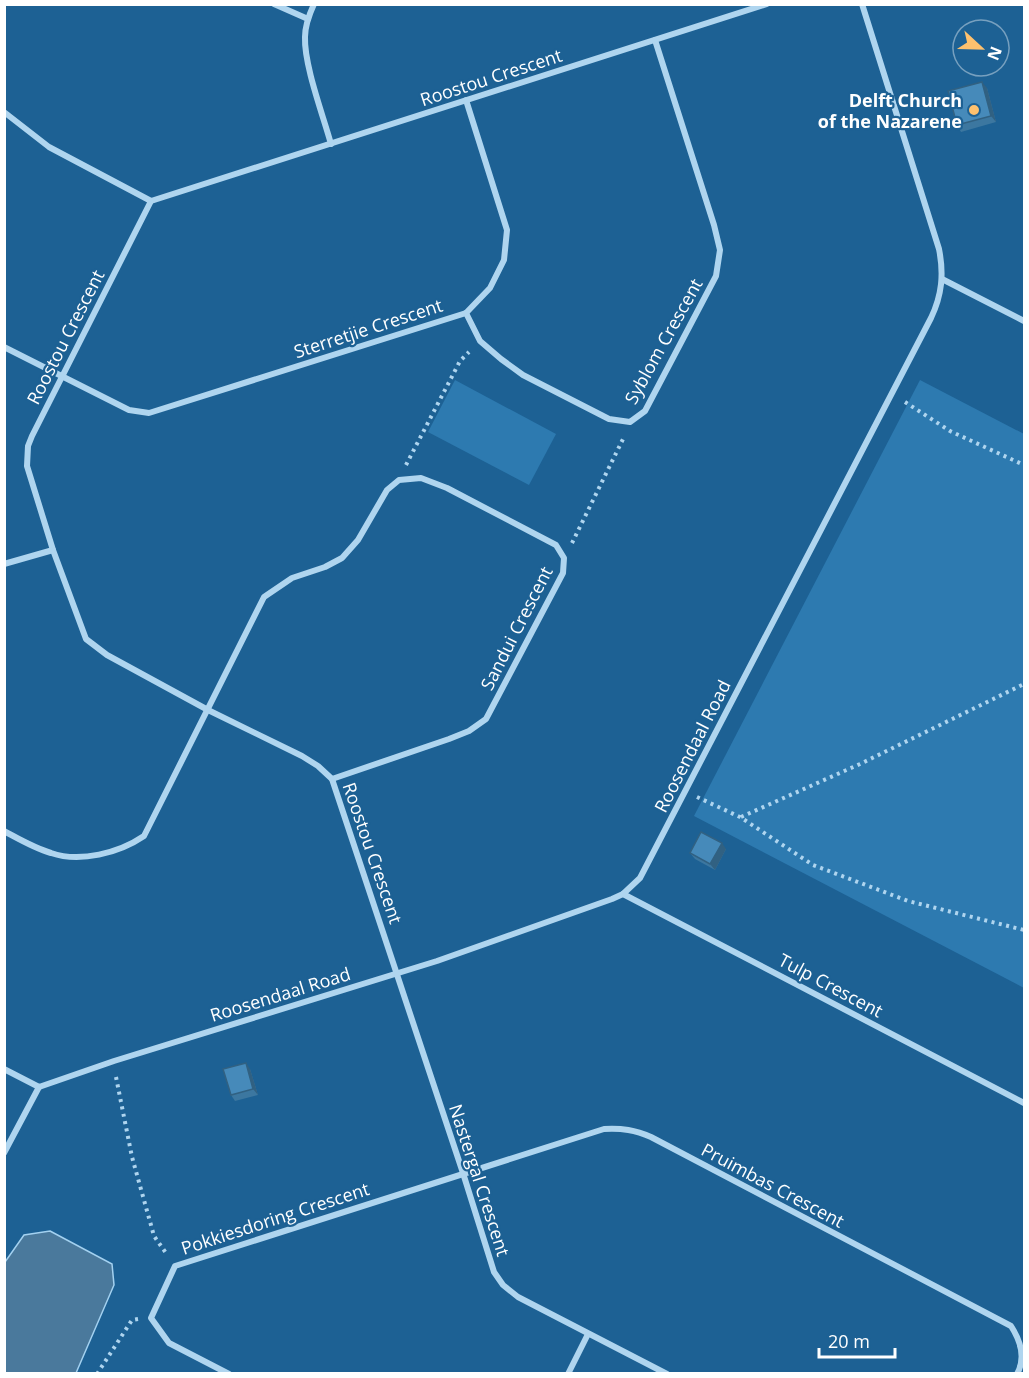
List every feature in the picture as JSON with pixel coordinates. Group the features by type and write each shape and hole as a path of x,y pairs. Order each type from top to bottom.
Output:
{"street":[{"path":"274,4 308,19"},
{"path":"314,4 308,19 305,38 331,144"},
{"name":"Roostou Crescent","path":"398,973 332,779 302,756 208,710 107,655 86,639 53,550 27,466 32,436 151,201 767,4"},
{"name":"Roosendaal Road","path":"39,1087 114,1061 470,950 623,894 640,878 937,306 942,279 939,249 862,4"},
{"name":"Syblom Crescent","path":"466,313 480,341 523,375 609,419 630,422 645,411 707,296 716,276 720,250 655,40"},
{"name":"Sterretjie Crescent","path":"4,347 129,410 149,413 466,313 490,288 504,260 507,230 466,100"},
{"path":"4,112 49,147 151,201"},
{"path":"942,279 1024,321"},
{"name":"Sandui Crescent","path":"332,779 470,731 486,719 563,573 564,558 556,545 447,488 421,478 399,480"},
{"path":"4,831 41,850 71,858 108,852 134,843 144,836 264,597 292,578 325,567 342,558 358,540 387,490 399,480"},
{"path":"4,564 53,550"},
{"name":"Tulp Crescent","path":"623,894 1024,1103"},
{"name":"Nastergal Crescent","path":"398,973 494,1272 502,1285 518,1297 667,1374"},
{"path":"4,1069 39,1087 4,1153"},
{"name":"Pruimbas Crescent","path":"463,1173 604,1130 619,1128 641,1132 1011,1326 1021,1347 1020,1368 1017,1374"},
{"name":"Pokkiesdoring Crescent","path":"151,1318 175,1266 463,1173"},
{"path":"151,1318 169,1343 229,1374"},
{"path":"568,1374 588,1334"}],"path":[{"path":"399,480 459,361 480,341"},
{"path":"892,393 950,431 1024,465"},
{"path":"564,558 621,446 630,422"},
{"path":"740,817 860,764 1024,684"},
{"path":"685,791 740,817 813,865 908,901 1024,930"},
{"path":"114,1061 119,1098 132,1157 154,1236 175,1266"},
{"path":"97,1374 132,1320 151,1318"}],"shaded area":[{"path":"455,380 556,434 529,485 428,432"},
{"path":"920,380 1024,434 1024,988 694,816"},
{"path":"50,1231 112,1264 114,1285 76,1373 5,1373 5,1262 24,1235"}],"building":[{"name":"Delft Church of the Nazarene","path":"982,82 991,116 957,125 948,91"},
{"path":"701,832 722,843 710,864 690,853"},
{"path":"246,1063 253,1089 231,1095 223,1069"}],"place":[{"name":"Delft Church of the Nazarene","path":"974,110"}]}
